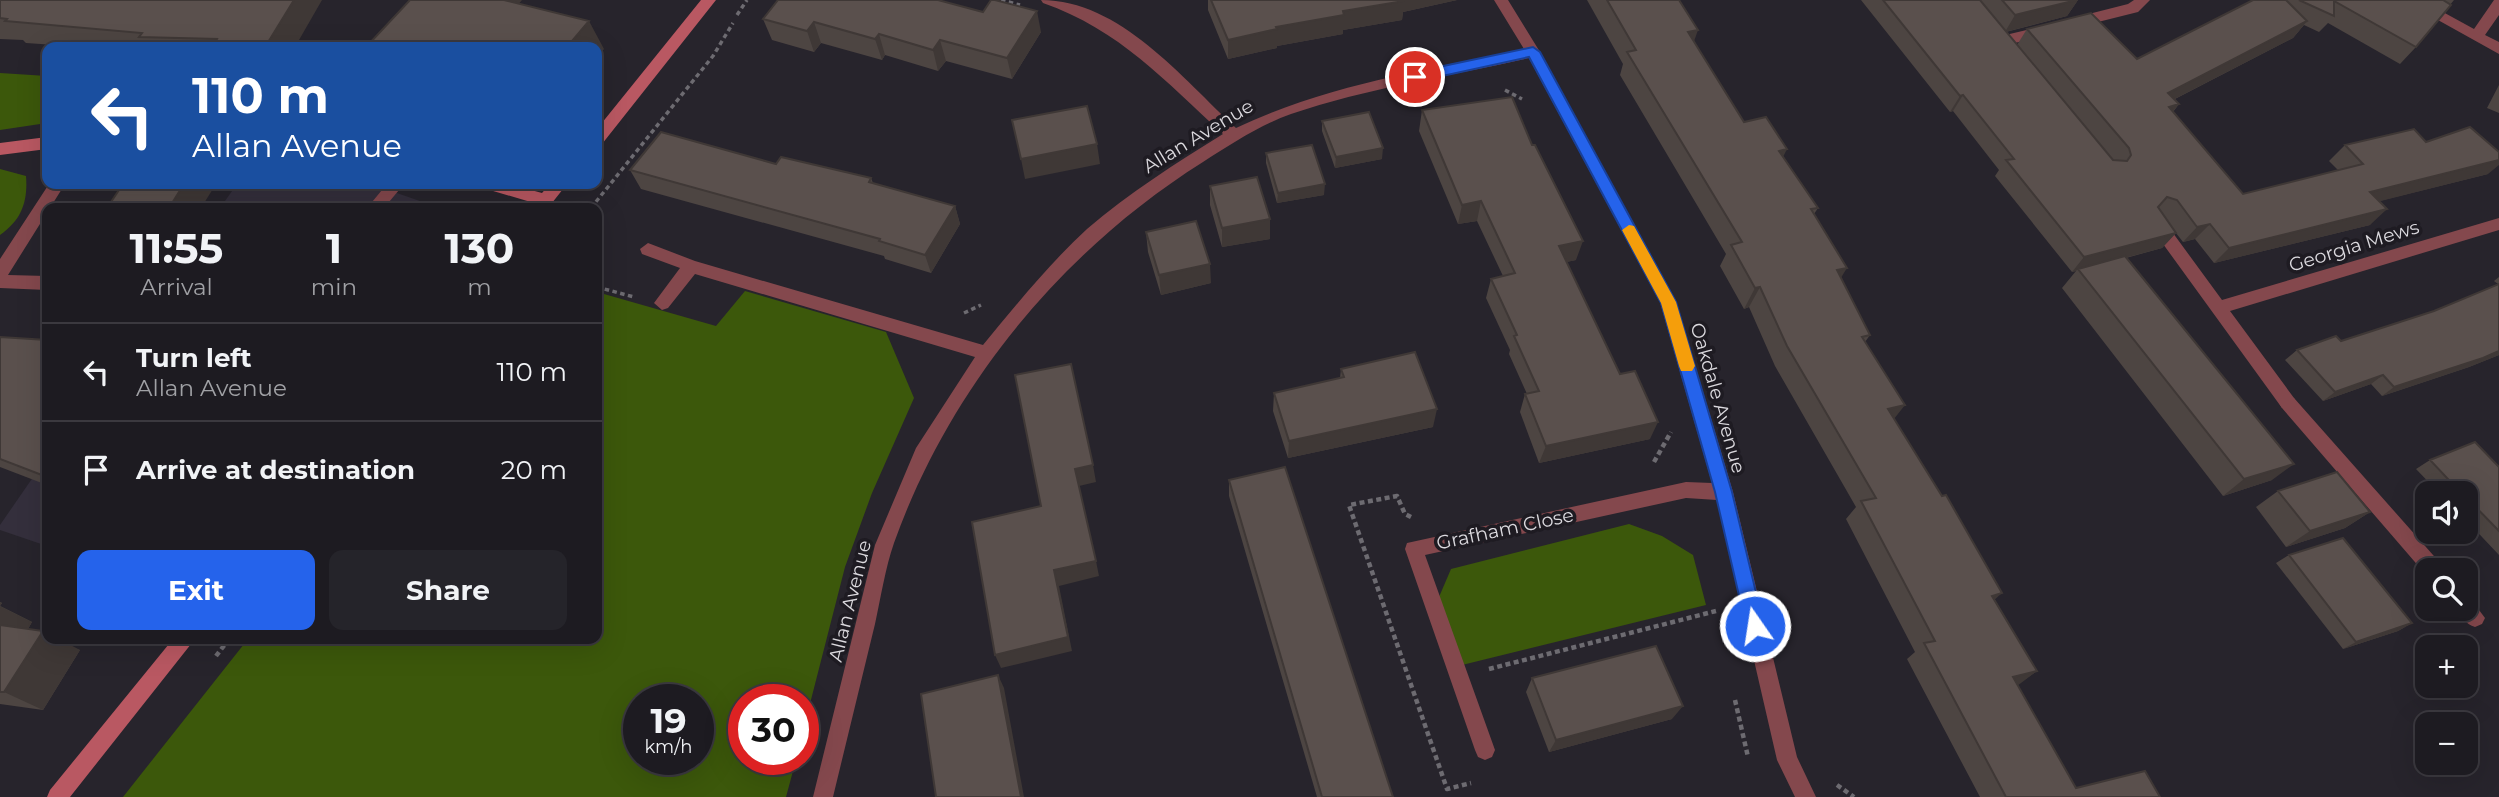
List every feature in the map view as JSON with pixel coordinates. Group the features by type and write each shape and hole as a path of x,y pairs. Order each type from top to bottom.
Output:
{"main road":[{"path":"602,134 709,0"},
{"path":"0,149 42,144"},
{"path":"502,189 539,203"},
{"path":"543,203 555,189"},
{"path":"57,797 181,644"}],"street":[{"path":"1048,0 1067,5 1130,38 1234,135"},
{"name":"Oakdale Avenue","path":"1501,0 1533,52 1668,302 1724,492 1787,760 1806,797"},
{"path":"2002,42 2133,8 2143,0"},
{"path":"2409,0 2499,49"},
{"path":"2476,37 2499,4"},
{"name":"Allan Avenue","path":"823,797 884,545 922,454 987,353 1040,288 1094,234 1159,182 1234,135 1284,111 1533,52"},
{"path":"380,203 392,189"},
{"path":"0,273 42,207"},
{"path":"2155,221 2221,307 2288,403 2424,558"},
{"name":"Georgia Mews","path":"2221,307 2499,224"},
{"path":"648,249 691,266 987,353"},
{"path":"662,303 691,266"},
{"path":"0,281 42,283"},
{"name":"Grafham Close","path":"1485,750 1413,549 1686,490 1724,492"}],"path":[{"path":"595,203 713,56 747,0"},
{"path":"1487,61 1502,89 1534,105"},
{"path":"945,340 966,311 992,301"},
{"path":"1668,419 1686,490"},
{"path":"1648,472 1671,432"},
{"path":"1415,518 1405,514 1397,496 1349,505 1447,789 1480,780"},
{"path":"1713,600 1718,624"},
{"path":"1479,671 1716,611"},
{"path":"1734,699 1750,761"}],"shaded area":[{"path":"233,189 385,189 426,203 224,203"},
{"path":"42,464 42,544 0,530 0,525"}],"green space":[{"path":"0,73 42,76 42,124 0,130"},
{"path":"0,169 26,176 26,185 22,209 14,223 0,235"},
{"path":"745,291 886,332 914,398 872,493 845,567 815,684 728,684 728,775 792,775 786,797 123,797 244,644 602,644 602,293 716,326"},
{"path":"1629,524 1662,536 1693,555 1706,605 1462,665 1439,597 1451,569"}],"building":[{"path":"0,0 294,0 268,42 139,37 142,33 5,21 7,19 0,18"},
{"path":"410,0 504,0 589,21 571,42 371,42"},
{"path":"778,0 938,0 983,12 991,0 995,0 1037,11 1007,58 940,40 933,50 879,34 875,39 814,22 807,31 763,19"},
{"path":"1211,0 1404,1 1343,11 1344,15 1276,27 1277,29 1228,40"},
{"path":"1607,0 1679,0 1698,30 1688,32 1744,122 1766,117 1787,149 1779,151 1818,208 1811,209 1847,268 1837,270 1870,335 1862,337 1905,405 1888,409 1942,496 1946,495 2002,593 1992,596 2037,671 2013,677 2076,788 2145,771 2160,797 2006,797 1924,643 1935,641 1861,501 1876,498 1787,346 1760,287 1755,288 1731,245 1742,242 1627,52 1636,50"},
{"path":"1883,0 1980,0 2113,160 2127,161 2131,155 2129,148 2027,29 2091,13 2137,59 2253,0 2286,0 2307,21 2168,93 2179,104 2169,107 2243,194 2363,164 2345,145 2414,129 2426,142 2470,127 2499,152 2499,160 2370,192 2387,209 2229,248 2210,224 2197,227 2177,200 2167,197 2158,207 2176,233 2084,257 2006,160 2014,159"},
{"path":"2002,0 2077,0 2015,15"},
{"path":"2299,0 2443,0 2451,5 2416,47 2334,1 2334,16"},
{"path":"1512,97 1532,145 1535,145 1583,241 1559,246 1620,374 1635,371 1658,422 1546,446 1525,394 1539,391 1491,279 1515,273 1481,201 1462,205 1422,110"},
{"path":"1087,106 1097,144 1021,159 1012,120"},
{"path":"1369,112 1383,148 1336,157 1322,121"},
{"path":"661,132 776,164 781,157 871,178 869,182 955,206 925,255 879,241 880,239 630,170"},
{"path":"1312,145 1325,184 1278,193 1266,153"},
{"path":"1257,177 1270,219 1222,228 1210,186"},
{"path":"120,189 181,189 172,203 110,203"},
{"path":"1196,221 1210,264 1159,275 1146,232"},
{"path":"2125,256 2294,464 2244,479 2078,269"},
{"path":"2499,284 2499,351 2483,358 2394,387 2383,375 2335,392 2297,350 2336,336 2341,341 2434,311"},
{"path":"0,337 42,340 42,475 0,459"},
{"path":"1415,352 1437,409 1289,441 1274,393 1344,377 1341,369"},
{"path":"1071,364 1093,465 1075,469 1096,561 1054,570 1068,637 995,655 972,522 1041,506 1015,375"},
{"path":"2475,442 2499,467 2499,531 2478,509 2478,481 2450,481 2430,460"},
{"path":"1285,467 1393,797 1322,797 1229,480"},
{"path":"2337,472 2370,512 2310,531 2278,491"},
{"path":"2343,538 2412,623 2356,642 2289,555"},
{"path":"0,625 42,631 4,692 0,692"},
{"path":"1656,646 1683,706 1556,740 1532,678"},
{"path":"998,675 1021,797 936,797 921,694"}],"slow traffic":[{"path":"1629,230 1668,302 1687,366"}],"route":[{"path":"1415,77 1533,52 1668,302 1724,492 1755,626"}]}
